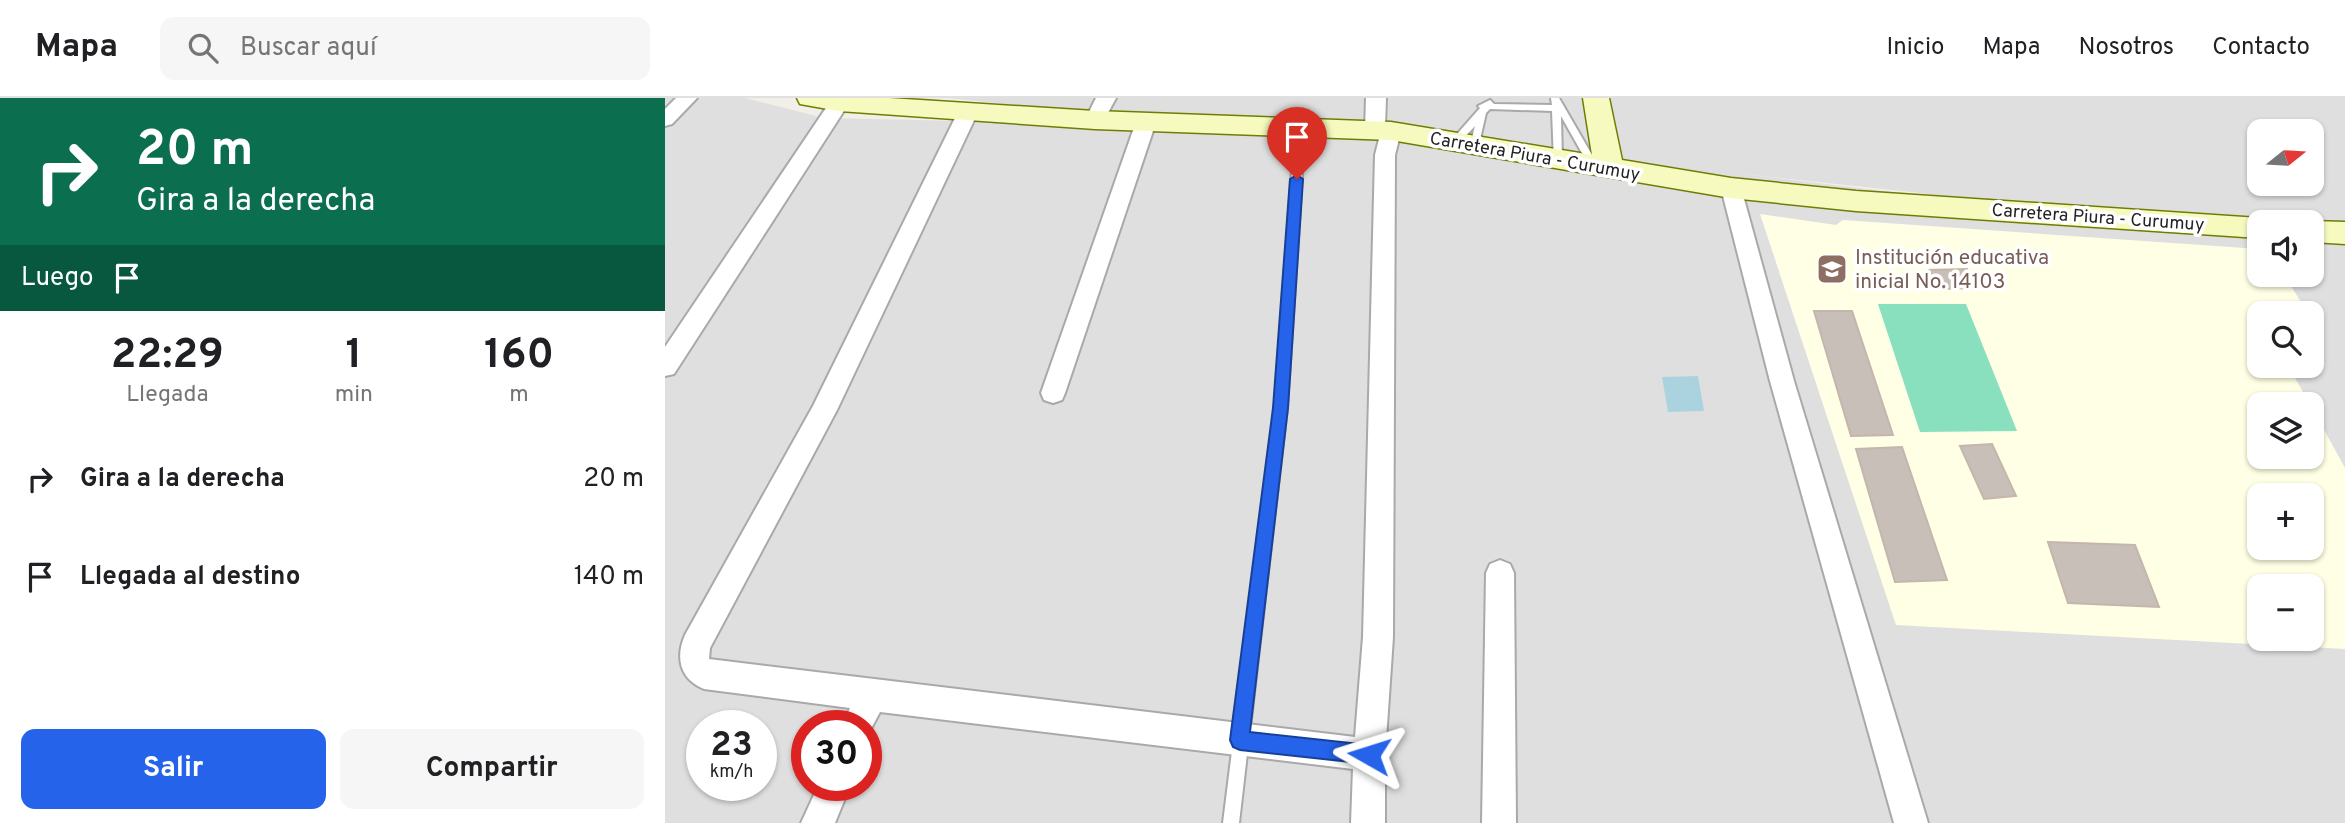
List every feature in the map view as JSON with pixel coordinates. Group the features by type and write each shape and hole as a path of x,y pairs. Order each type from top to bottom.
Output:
{"main road":[{"name":"Carretera Piura - Curumuy","path":"810,98 839,103 968,112 1100,109 1146,122 1383,131 1731,188 1856,201 2247,227"},
{"path":"1596,98 1602,168"},
{"path":"2324,232 2345,233"}],"street":[{"path":"665,120 687,98"},
{"path":"1369,823 1369,755 1378,637 1385,155 1376,98"},
{"path":"665,367 839,103"},
{"path":"968,112 824,410 696,645 694,663 704,674 1369,755"},
{"path":"1053,393 1146,122"},
{"path":"1731,188 1782,381 1911,823"},
{"path":"1499,823 1500,573"},
{"path":"865,710 871,696"},
{"path":"818,823 828,801"}],"lane":[{"path":"1465,144 1485,105 1495,98"},
{"path":"1485,105 1556,101"},
{"path":"1556,101 1602,168"},
{"path":"1556,101 1557,160"},
{"path":"1465,144 1485,105"},
{"path":"1231,823 1281,408 1300,128"}],"shaded area":[{"path":"665,98 745,98 824,118 1375,130 1076,112 949,98 2345,98 2345,823 665,823"},
{"path":"1760,214 1836,225 1843,220 2247,248 2247,287 2292,287 2300,301 2247,301 2247,378 2295,378 2303,392 2247,392 2247,469 2324,469 2324,430 2345,468 2345,649 2324,648 2324,574 2247,574 2247,644 1896,625"}],"green space":[{"path":"1878,304 1966,304 2017,431 1920,432"}],"water":[{"path":"1698,376 1704,411 1668,412 1662,377"}],"building":[{"path":"1967,269 1976,288 1937,289 1929,270"},
{"path":"1814,311 1852,311 1893,435 1851,436"},
{"path":"1992,444 2016,496 1984,499 1960,446"},
{"path":"1902,447 1947,580 1895,582 1856,449"},
{"path":"2048,542 2135,545 2159,607 2068,603"}],"place":[{"name":"Institución educativa inicial No. 14103","path":"1832,269"}],"route":[{"path":"1297,179 1281,408 1240,740 1369,755"}]}
